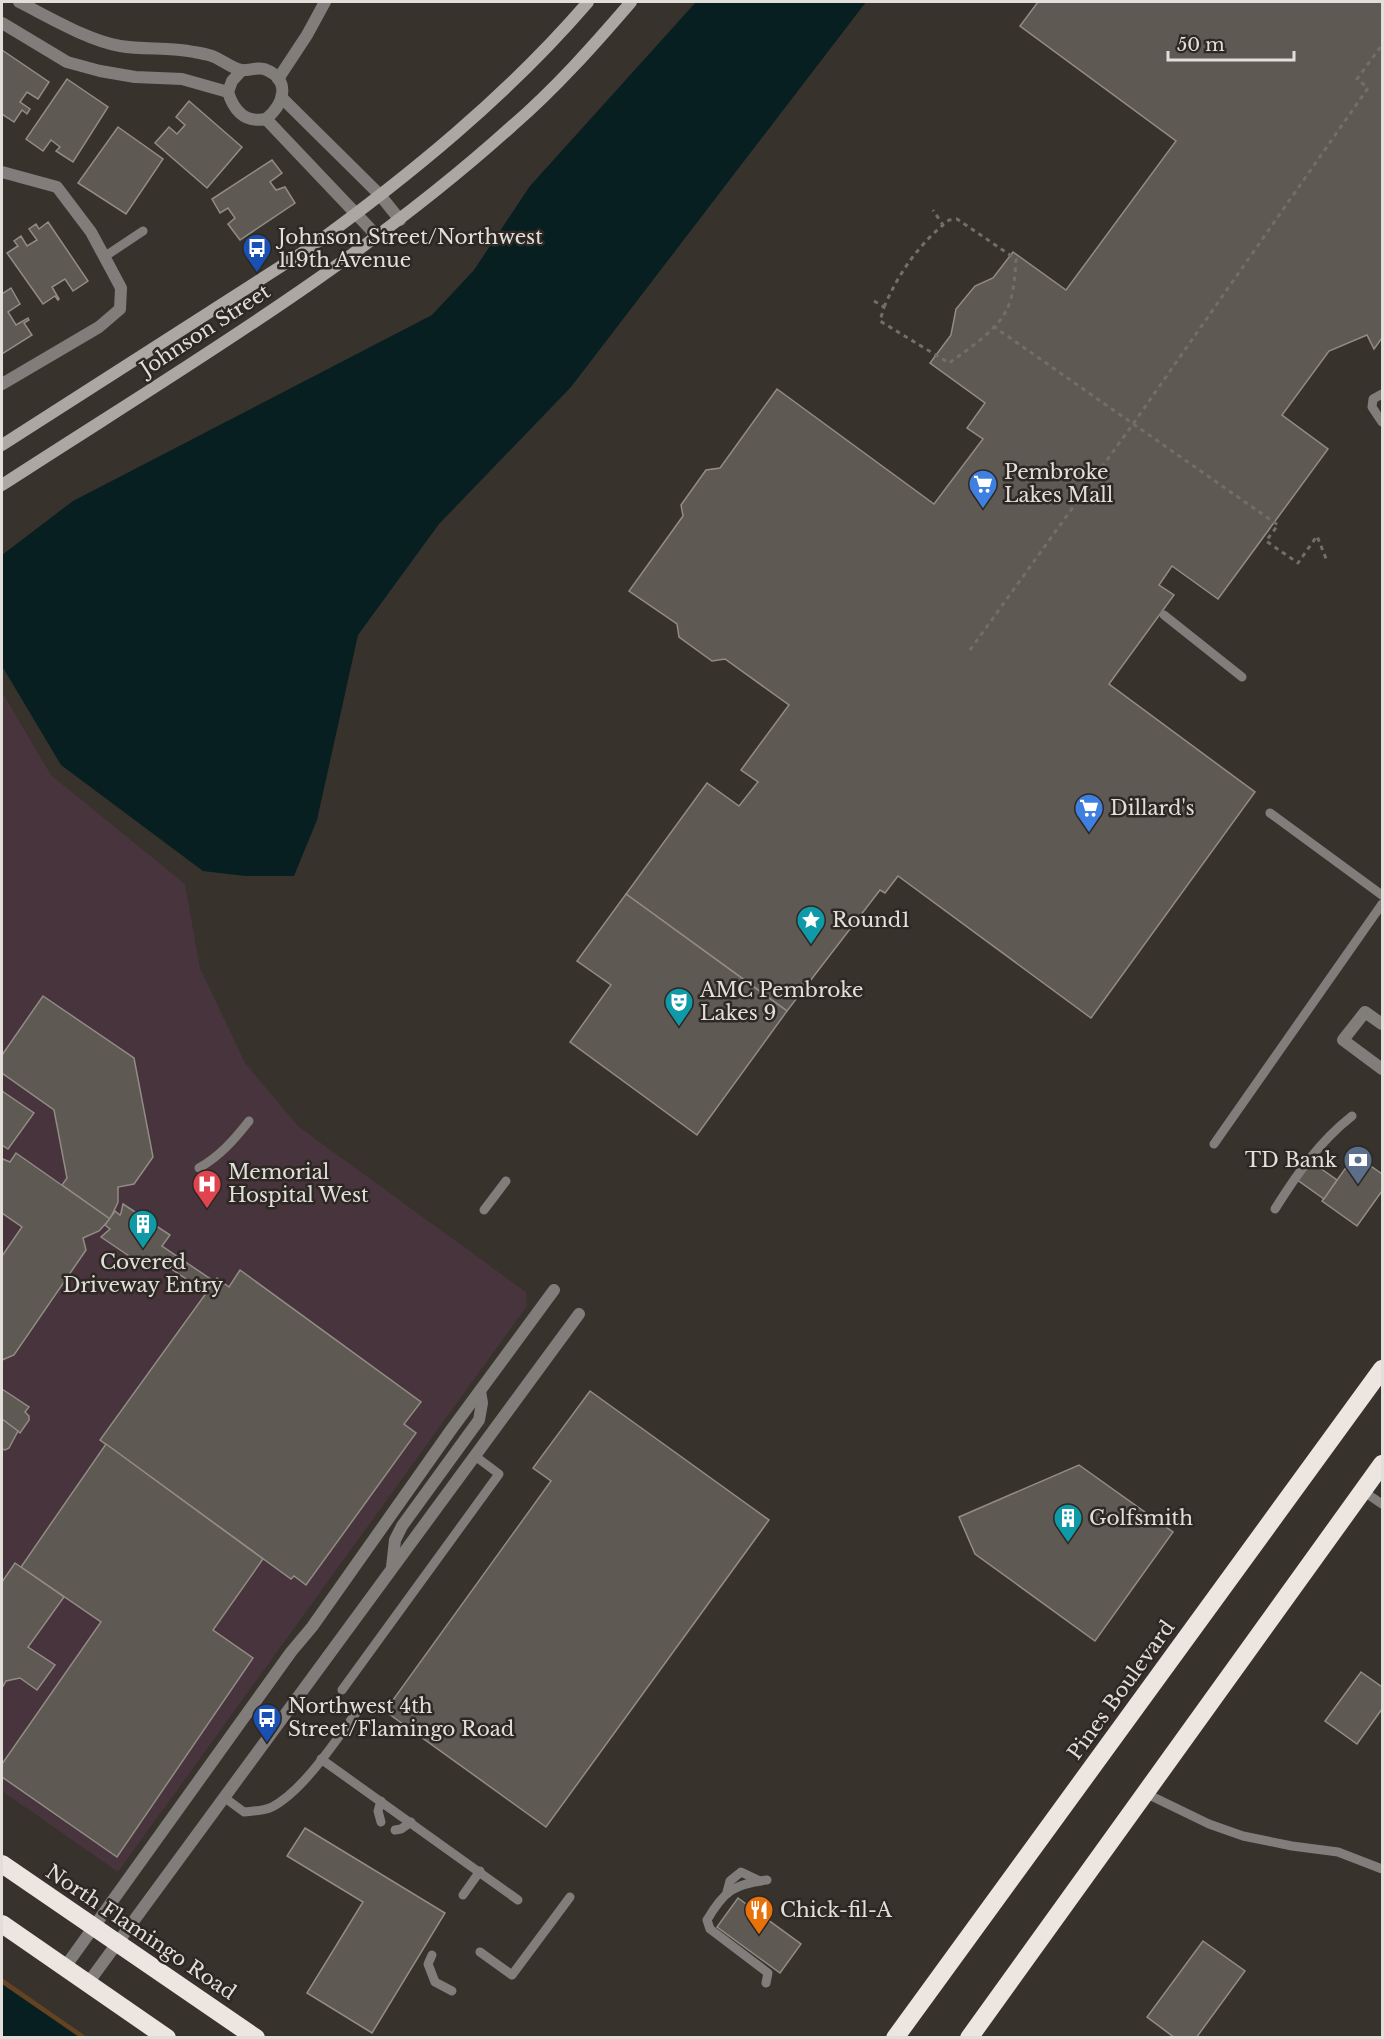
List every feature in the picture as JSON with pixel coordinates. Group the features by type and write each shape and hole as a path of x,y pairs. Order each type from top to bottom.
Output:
{"highway":[{"name":"Pines Boulevard","path":"895,2037 1383,1369"},
{"path":"969,2037 1383,1464"},
{"name":"North Flamingo Road","path":"2,1864 256,2037"},
{"path":"2,1924 167,2037"}],"street":[{"path":"19,2 89,36 120,46 187,51 212,56 242,70"},
{"path":"278,79 307,35 325,2"},
{"name":"Johnson Street","path":"2,445 308,249 356,214 429,156 511,83 588,2"},
{"name":"Johnson Street","path":"2,485 315,282 378,237 514,125 598,40 631,2"},
{"path":"2,23 67,62 135,77 182,79 228,92"},
{"path":"252,67 262,69 271,72 278,79 283,89 282,98 278,107 266,119 250,119 243,116 231,101 228,92 232,81 242,70 252,67"},
{"path":"282,98 380,195 400,220"},
{"path":"266,119 378,237"},
{"path":"2,172 57,187 91,232 120,288 120,309 99,327 2,384"},
{"path":"1383,1024 1365,1012 1343,1040 1383,1069"},
{"path":"65,1967 554,1290"},
{"path":"88,1983 579,1314"},
{"path":"392,1569 395,1540 402,1526 479,1420 482,1403 480,1391"},
{"path":"451,1431 458,1441 459,1448"}],"lane":[{"path":"104,257 143,231"},
{"path":"1383,394 1373,399 1372,407 1383,422"},
{"path":"1164,615 1242,677"},
{"path":"1270,813 1383,895"},
{"path":"1214,1144 1383,904"},
{"path":"1275,1209 1318,1146 1352,1116"},
{"path":"199,1168 231,1144 249,1121"},
{"path":"484,1210 506,1181"},
{"path":"342,1690 499,1474 475,1456"},
{"path":"1363,1491 1383,1504"},
{"path":"225,1798 244,1812 270,1809 309,1775 362,1705"},
{"path":"321,1759 518,1899"},
{"path":"1145,1793 1209,1824 1243,1836 1338,1852 1383,1869"},
{"path":"381,1801 378,1811 381,1822"},
{"path":"394,1830 401,1829 411,1822"},
{"path":"463,1895 480,1871"},
{"path":"764,1881 752,1882 727,1892 707,1920 710,1929 768,1972 766,1983"},
{"path":"480,1952 512,1975 570,1897"},
{"path":"432,1955 428,1964 435,1982 452,1991"}],"path":[{"path":"970,650 1134,424 1368,88 1357,79 1383,45"},
{"path":"933,210 943,225"},
{"path":"957,219 1016,259 1014,282 1006,311 969,348 949,363 880,321 884,307 896,279 907,263 919,248 949,220 957,219"},
{"path":"874,301 884,307"},
{"path":"993,326 1278,525 1266,541 1298,563 1317,537 1327,561"}],"shaded area":[{"name":"Memorial Hospital West","path":"2,692 51,775 185,884 200,968 245,1063 299,1127 526,1292 527,1306 118,1872 2,1791"},
{"path":"2,1978 87,2037 2,2037"}],"water":[{"path":"696,2 866,2 571,387 439,524 358,635 317,820 294,876 245,876 203,871 61,765 2,666 2,555 73,501 432,315 474,270 530,186"},
{"path":"2,1984 79,2037 2,2037"}],"building":[{"name":"Pembroke Lakes Mall","path":"1038,2 1382,2 1382,338 1374,349 1367,335 1329,351 1282,415 1328,449 1218,599 1172,566 1159,585 1174,595 1109,684 1255,792 1091,1018 898,876 885,893 880,890 787,1011 626,894 707,783 739,806 758,782 741,770 789,705 725,659 712,661 679,637 677,624 629,591 683,516 681,505 706,470 720,468 777,389 934,504 983,439 967,428 985,403 930,363 951,335 956,309 975,286 993,278 1013,252 1066,290 1176,141 1020,26"},
{"path":"2,50 49,82 38,99 27,92 20,102 30,109 27,114 22,110 14,122 2,114"},
{"path":"67,79 108,107 73,162 56,151 60,147 51,140 43,151 26,139"},
{"path":"189,101 242,147 207,188 155,143 169,127 177,134 185,125 176,117"},
{"path":"118,127 163,159 126,214 78,183"},
{"path":"272,160 282,173 270,182 276,190 285,187 295,203 240,240 228,224 235,218 228,208 220,213 212,199"},
{"path":"48,222 88,281 73,291 65,279 52,287 59,299 55,296 43,304 7,253 18,246 14,241 21,236 27,246 37,240 29,229 36,224 39,229"},
{"path":"11,288 20,304 8,312 16,325 28,318 29,320 24,323 32,335 2,354 2,294"},
{"name":"AMC Pembroke Lakes 9","path":"626,894 787,1011 697,1135 570,1042 611,985 577,961"},
{"path":"43,996 134,1058 153,1157 134,1184 118,1187 118,1202 110,1219 62,1185 67,1178 54,1110 2,1073 2,1055"},
{"path":"2,1091 34,1113 8,1149 2,1145"},
{"path":"16,1153 110,1219 99,1231 83,1238 86,1250 14,1355 2,1360 2,1256 22,1227 2,1213 2,1162 3,1159 10,1162"},
{"name":"TD Bank","path":"1355,1155 1382,1174 1382,1191 1357,1226 1322,1201"},
{"path":"1310,1161 1337,1180 1324,1199 1296,1179"},
{"name":"Covered Driveway Entry","path":"123,1204 170,1235 162,1246 215,1282 207,1293 155,1258 147,1268 101,1237 110,1229 105,1225 115,1211 120,1215"},
{"path":"240,1270 421,1402 404,1424 416,1433 306,1585 294,1576 291,1579 100,1440 217,1278 229,1287"},
{"path":"2,1389 29,1407 25,1412 29,1420 20,1433 2,1419"},
{"path":"590,1391 769,1520 546,1827 385,1711 551,1481 533,1468"},
{"path":"2,1419 18,1431 9,1448 5,1450 2,1449"},
{"path":"106,1444 263,1559 213,1630 253,1658 117,1857 2,1777 2,1764 101,1622 21,1567"},
{"name":"Golfsmith","path":"1079,1465 1173,1532 1095,1641 975,1554 959,1517"},
{"path":"15,1563 64,1597 28,1647 55,1665 37,1690 20,1678 6,1681 2,1688 2,1582"},
{"path":"1361,1672 1382,1687 1382,1709 1357,1744 1325,1721"},
{"path":"305,1828 445,1913 372,2033 307,1993 363,1902 287,1856"},
{"name":"Chick-fil-A","path":"738,1898 801,1944 780,1973 717,1927"},
{"path":"1203,1941 1245,1971 1196,2038 1175,2038 1147,2017"}],"place":[{"name":"Johnson Street/Northwest 119th Avenue","path":"257,274"},
{"name":"Pembroke Lakes Mall","path":"983,510"},
{"name":"Dillard's","path":"1089,834"},
{"name":"Round1","path":"811,946"},
{"name":"AMC Pembroke Lakes 9","path":"679,1028"},
{"name":"TD Bank","path":"1358,1186"},
{"name":"Memorial Hospital West","path":"207,1210"},
{"name":"Covered Driveway Entry","path":"143,1250"},
{"name":"Golfsmith","path":"1068,1544"},
{"name":"Northwest 4th Street/Flamingo Road","path":"267,1744"},
{"name":"Chick-fil-A","path":"759,1936"}]}
